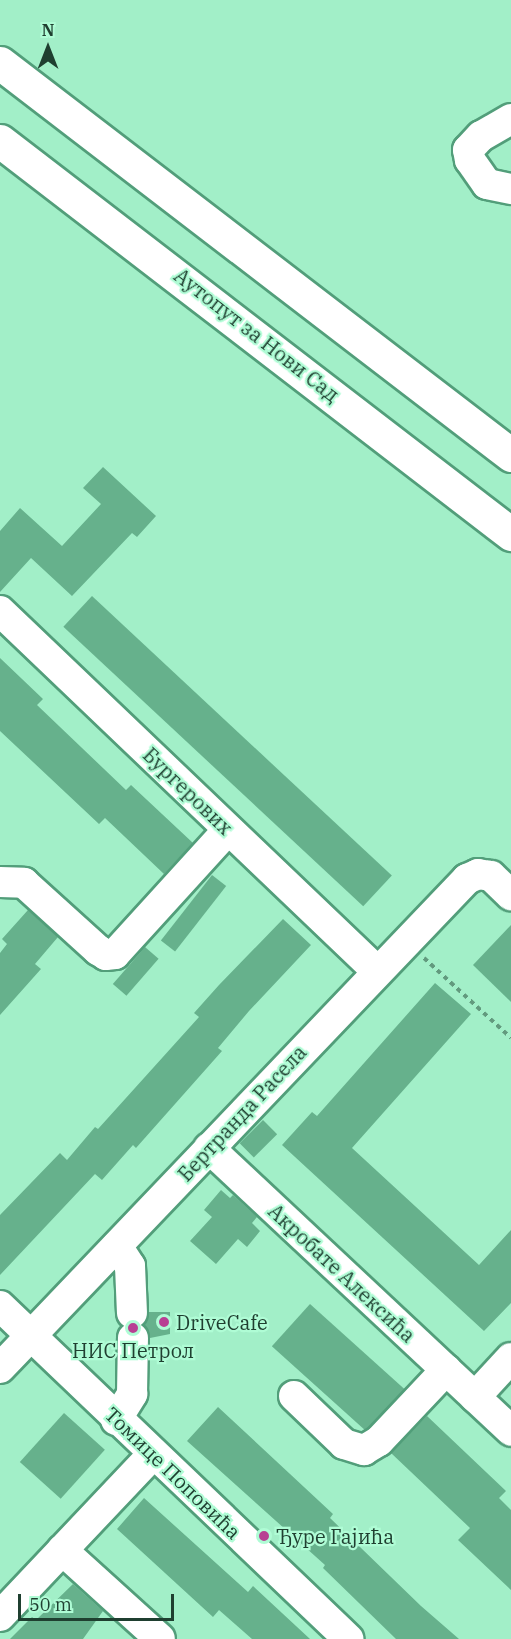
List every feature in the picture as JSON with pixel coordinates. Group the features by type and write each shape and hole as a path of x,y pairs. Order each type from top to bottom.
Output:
{"main road":[{"path":"0,63 511,455"},
{"name":"Аутопут за Нови Сад","path":"0,141 511,534"}],"street":[{"path":"511,119 481,136 468,150 470,160 487,184 511,189"},
{"name":"Бургерових","path":"0,611 376,970"},
{"path":"0,882 24,883 98,950 106,955 115,954 228,830"},
{"name":"Бертранда Расела","path":"0,1368 376,970 467,879 478,874 501,885"},
{"name":"Акробате Алексића","path":"209,1148 511,1431"},
{"path":"116,1420 132,1394 130,1266 117,1246"},
{"name":"Томице Поповића","path":"0,1306 152,1455 346,1639"},
{"path":"475,1397 511,1358"},
{"path":"294,1396 344,1444 364,1450 379,1441 446,1370"},
{"path":"0,1616 152,1455"},
{"path":"62,1550 160,1639"}],"path":[{"path":"424,957 511,1038"}],"building":[{"path":"103,467 156,516 137,537 132,533 72,596 31,558 0,592 0,531 20,508 62,546 101,504 83,488"},
{"path":"92,596 392,876 363,906 63,627"},
{"path":"0,658 43,699 37,705 126,790 131,785 193,843 164,874 105,818 99,824 0,731"},
{"path":"212,875 226,886 175,951 161,940"},
{"path":"28,910 58,937 35,964 41,969 0,1015 0,953 7,944 2,939"},
{"path":"283,919 311,945 249,1011 218,1048 222,1051 136,1148 133,1145 102,1180 95,1174 0,1275 0,1215 60,1153 67,1160 95,1127 98,1129 199,1017 194,1013"},
{"path":"511,925 511,1002 473,965"},
{"path":"145,947 159,959 126,996 113,984"},
{"path":"435,983 471,1014 352,1148 479,1265 511,1230 511,1303 484,1331 282,1145 312,1112 317,1116"},
{"path":"263,1120 277,1134 254,1157 240,1143"},
{"path":"221,1190 230,1198 233,1195 257,1217 252,1223 260,1231 247,1247 238,1239 216,1264 190,1241 212,1217 204,1210"},
{"path":"310,1304 404,1389 366,1431 272,1346"},
{"path":"149,1312 170,1312 170,1334 150,1338 144,1325"},
{"path":"218,1407 333,1514 330,1518 421,1606 459,1639 396,1639 323,1568 325,1565 187,1441"},
{"path":"64,1413 105,1450 61,1499 20,1462"},
{"path":"427,1416 506,1491 499,1498 511,1510 511,1590 458,1540 470,1528 391,1453"},
{"path":"144,1498 248,1592 253,1586 310,1639 252,1639 219,1610 213,1617 117,1529"},
{"path":"73,1584 103,1611 83,1639 10,1639 32,1617 36,1620"}],"place":[{"name":"DriveCafe","path":"164,1322"},
{"name":"НИС Петрол","path":"133,1328"},
{"name":"Ђуре Гајића","path":"264,1536"}]}
